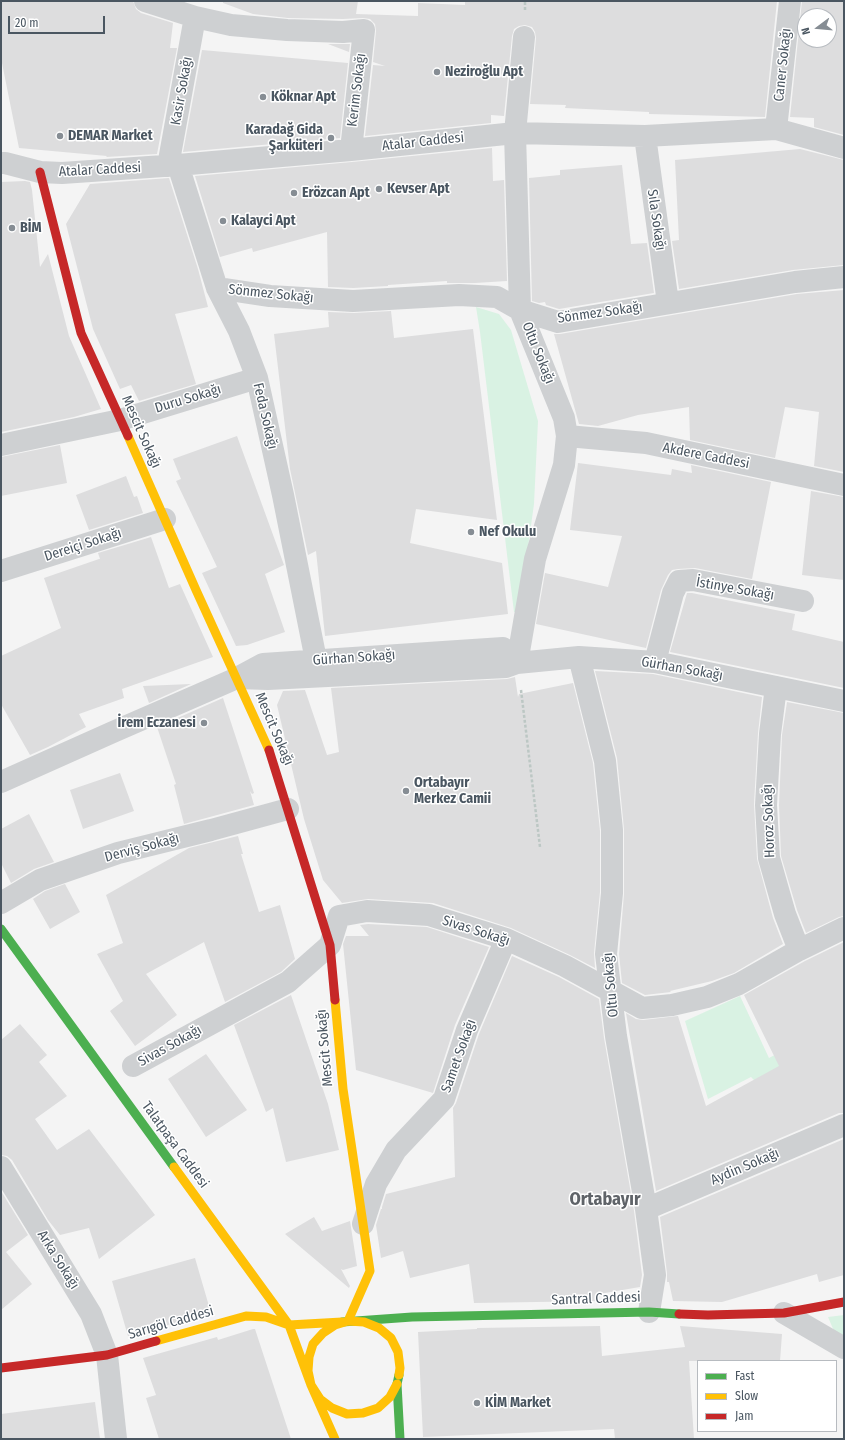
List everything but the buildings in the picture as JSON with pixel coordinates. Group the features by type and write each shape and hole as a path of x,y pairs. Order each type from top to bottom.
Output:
{"street":[{"path":"145,1 195,17"},
{"name":"Caner Sokağı","path":"776,129 790,1"},
{"name":"Kerim Sokağı","path":"195,17 231,25 288,30 343,32 364,30 350,150"},
{"name":"Kasir Sokağı","path":"173,165 195,17"},
{"name":"Oltu Sokağı","path":"517,663 535,559 564,465 567,436 564,418 520,310 515,133 524,37"},
{"name":"Atalar Caddesi","path":"2,157 40,172 62,173 350,150 515,133 645,136 776,129 844,148"},
{"name":"Sıla Sokağı","path":"645,136 668,303"},
{"name":"Feda Sokağı","path":"173,165 217,288 239,331 257,378 283,495 318,668"},
{"name":"Mescit Sokağı","path":"40,172 81,332 196,590 271,753 330,945 343,1089 370,1271 348,1321"},
{"name":"Sönmez Sokağı","path":"217,288 270,296 353,301 459,295 497,297 520,310 558,322 795,282 844,277"},
{"name":"Duru Sokağı","path":"1,445 120,420 257,378"},
{"name":"Akdere Caddesi","path":"567,436 646,443 844,485"},
{"name":"Dereiçi Sokağı","path":"1,571 165,519"},
{"name":"İstinye Sokağı","path":"655,662 673,594 679,581 693,580 803,601"},
{"name":"Oltu Sokağı","path":"580,657 605,761 612,830 612,894 606,954 616,1036 646,1209 655,1275 649,1312"},
{"name":"Gürhan Sokağı","path":"1,782 237,678 268,679 318,668 506,667 517,663 580,657 655,662 844,701"},
{"name":"Horoz Sokağı","path":"776,687 770,734 766,806 769,858 785,914 799,950"},
{"name":"Derviş Sokağı","path":"1,903 40,880 118,853 288,809"},
{"name":"Sivas Sokağı","path":"132,1066 288,982 330,945 340,916 367,911 429,915 506,939 565,966 642,1008 679,1003 707,997 739,984 799,950 844,928"},
{"name":"Talatpaşa Caddesi","path":"1,929 289,1325 311,1385 335,1439"},
{"name":"Samet Sokağı","path":"363,1224 376,1184 396,1150 444,1099 467,1030 506,939"},
{"name":"Aydin Sokağı","path":"646,1209 844,1125"},
{"name":"Arka Sokağı","path":"1,1168 91,1314 107,1355 116,1439"},
{"name":"Santral Caddesi","path":"348,1321 412,1317 649,1312 708,1315 784,1313 844,1302"},
{"path":"784,1313 844,1348"},
{"name":"Sarıgöl Caddesi","path":"2,1367 107,1355 246,1316 266,1317 289,1325 348,1321"},
{"name":"Talatpaşa Caddesi","path":"398,1384 390,1397 378,1408 363,1413 347,1414 332,1408 320,1399 311,1385 308,1372 309,1357 313,1344 323,1333 334,1325 348,1321 364,1322 379,1328 391,1338 398,1352 400,1368 398,1384 400,1439"}],"path":[{"path":"517,663 540,847"}],"green space":[{"path":"476,307 499,314 511,330 538,421 534,504 519,612 514,612"},
{"path":"740,996 769,1058 809,1037 813,1049 757,1083 751,1077 708,1099 685,1021"},
{"path":"844,1315 844,1336 834,1331 828,1317"}],"traffic: fast":[{"path":"1,929 174,1167"},
{"path":"342,1322 412,1317 649,1312 679,1314"},
{"path":"399,1375 397,1384 400,1439"}],"traffic: slow":[{"path":"128,436 269,750"},
{"path":"335,1000 343,1089 370,1271 348,1321"},
{"path":"174,1167 289,1325 311,1385 335,1439"},
{"path":"156,1341 246,1316 266,1317 289,1325 342,1322"},
{"path":"397,1384 390,1397 378,1408 363,1413 347,1414 332,1408 320,1399 311,1385 308,1371 309,1357 313,1344 323,1333 335,1325 348,1321 364,1322 379,1328 391,1338 398,1352 400,1368 399,1375"}],"traffic: jam":[{"path":"40,172 81,333 128,436"},
{"path":"269,750 330,945 335,1000"},
{"path":"679,1314 708,1315 784,1313 844,1302"},
{"path":"1,1368 107,1355 156,1341"}],"place":[{"name":"Neziroğlu Apt","path":"437,72"},
{"name":"Köknar Apt","path":"263,97"},
{"name":"DEMAR Market","path":"60,136"},
{"name":"Karadağ Gida Şarküteri","path":"331,138"},
{"name":"Kevser Apt","path":"379,189"},
{"name":"Erözcan Apt","path":"294,193"},
{"name":"Kalayci Apt","path":"223,221"},
{"name":"BİM","path":"12,228"},
{"name":"Nef Okulu","path":"471,532"},
{"name":"İrem Eczanesi","path":"204,723"},
{"name":"Ortabayır Merkez Camii","path":"406,791"},
{"name":"KİM Market","path":"477,1403"}],"district":[{"name":"Ortabayır","path":"605,1200"}]}
